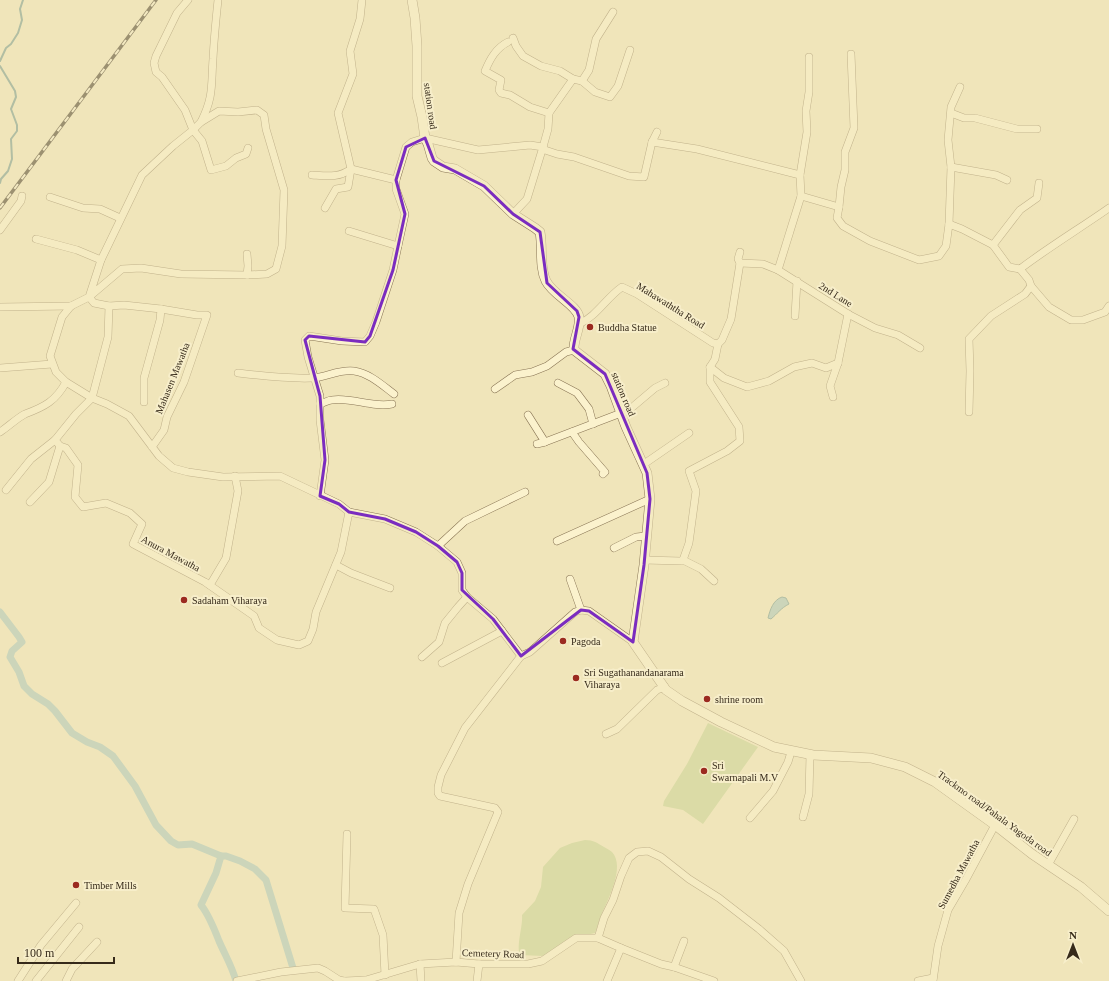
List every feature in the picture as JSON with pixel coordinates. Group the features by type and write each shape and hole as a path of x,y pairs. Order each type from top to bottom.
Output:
{"street":[{"path":"188,0 177,13 154,63 156,72 162,77 185,110 193,130 202,141 211,170 226,166 236,158 246,154 248,148"},
{"path":"201,122 209,107 213,86 212,59 218,0"},
{"path":"326,208 336,189 348,187 351,169 338,113 353,74 350,51 360,19 362,0"},
{"name":"station road","path":"412,0 415,18 417,96 425,138 432,158 442,167 455,169 484,186 513,214 540,232 545,280 558,296 577,311 579,324"},
{"path":"582,81 589,70 596,39 613,12"},
{"path":"549,113 530,107 510,96 501,93 499,90 501,80 485,71 492,56 501,45 510,40 524,56 541,66 560,71 573,79 582,81 595,92 610,97 618,86 630,50"},
{"path":"851,54 854,128 845,152 845,170 837,218 843,226 870,240 919,260 939,256 946,246 950,224 950,168 948,140 951,108 960,87"},
{"path":"778,270 801,196 800,175 807,132 806,111 809,92 809,57"},
{"path":"513,214 526,199 548,129 549,113 573,79"},
{"path":"89,296 101,260 142,175 201,122 219,111 238,112 258,110 264,115 266,129 284,190 282,246 276,269 267,274 246,275 181,274 141,268 122,269 89,296 71,306 62,317 50,356 52,364 56,372 66,382 92,398 129,416 159,456 173,468 188,472 223,477 280,476 339,504 349,512 385,519 416,532 438,546 457,562 462,573 462,590 467,597 493,619 521,656"},
{"path":"951,113 964,118 975,118 1017,129 1037,129"},
{"path":"320,496 325,460 320,420 320,396 308,357 305,340 309,336 342,341 365,342 370,336 393,270 405,214 396,189 396,180 406,147 412,142 425,138 478,150 530,145 543,147 545,150 574,157 629,176 644,177 652,142 657,132"},
{"path":"652,142 696,149 800,175"},
{"path":"950,168 996,175 1007,180"},
{"path":"312,175 331,177 344,174 351,169 396,180"},
{"path":"993,245 1020,210 1037,198 1039,183"},
{"path":"0,230 21,201 22,196"},
{"path":"801,196 839,207"},
{"path":"50,197 83,208 100,209 120,218"},
{"path":"1020,269 1047,249 1066,238 1109,208"},
{"path":"950,224 962,228 993,245 1009,267 1020,269 1029,280 1031,286 1049,307 1071,320 1083,320 1105,312 1109,306"},
{"path":"349,231 398,246"},
{"path":"36,238 77,250 101,260"},
{"path":"684,560 689,543 696,491 689,471 727,451 740,440 738,427 710,382 710,368 715,359 718,344 722,340 731,319 740,263 738,259 740,252"},
{"path":"246,275 248,266 247,254"},
{"name":"2nd Lane","path":"740,263 763,264 778,270 848,314 875,328 898,335 920,348"},
{"path":"795,316 797,281"},
{"path":"969,412 969,339 992,316 1025,294 1031,286"},
{"name":"Mahawaththa Road","path":"579,324 598,311 615,292 622,288 637,294 713,343 718,344"},
{"path":"89,296 94,303 109,306 124,305 161,309 160,320 144,378 144,402"},
{"path":"0,307 71,306"},
{"path":"6,490 31,459 55,440 76,414 92,398 108,337 109,306"},
{"name":"Mahasen Mawatha","path":"152,447 164,430 167,417 184,382 207,315 197,315 161,309"},
{"path":"832,397 830,386 838,363 848,314"},
{"path":"495,389 515,375 532,372 547,366 566,352 574,350 579,324"},
{"name":"station road","path":"574,350 605,374 647,473 650,499 644,560 633,642"},
{"path":"710,368 724,378 747,387 769,381 794,367 812,363 826,368 838,363"},
{"path":"0,368 52,364"},
{"path":"238,373 286,378 314,378 340,371 355,371 371,377 394,394"},
{"path":"0,432 24,414 33,412 50,403 61,391 66,382"},
{"path":"558,384 577,393 588,409 594,424"},
{"path":"528,415 541,443 621,414 629,410 655,388 665,384"},
{"path":"320,404 332,400 351,400 382,406 392,404"},
{"path":"572,432 604,472 603,474"},
{"path":"644,464 689,433"},
{"name":"Anura Mawatha","path":"55,440 60,446 66,448 78,465 75,497 82,507 106,503 130,513 142,524 133,544 207,583"},
{"path":"30,502 49,482 60,446"},
{"path":"235,476 238,491 226,558 207,583 254,616 259,628 277,640 299,645 308,641 313,630 316,612 341,552 349,512"},
{"path":"438,546 465,521 524,492"},
{"path":"557,541 650,499"},
{"path":"614,548 636,537 646,536"},
{"path":"644,560 681,562 684,560 701,569 714,581"},
{"path":"336,565 351,573 390,588"},
{"path":"570,579 581,610"},
{"path":"422,657 439,642 445,623 467,597"},
{"path":"456,962 459,912 468,884 498,812 495,808 440,796 438,793 441,775 465,728 521,656 530,652 575,612 581,610 589,611 633,642"},
{"path":"442,663 502,631"},
{"name":"Trackmo road/Pahala Yagoda road","path":"633,642 665,687 682,701 774,747 810,755 872,758 905,767 935,782 995,825 1032,854 1081,887 1109,911"},
{"path":"606,734 617,729 658,690 665,687"},
{"path":"750,818 773,791 788,762 791,752"},
{"path":"803,817 809,794 810,755"},
{"path":"1048,864 1074,819"},
{"name":"Sumedha Mawatha","path":"933,980 941,934 948,910 995,825"},
{"path":"347,834 345,908 374,909 383,935 385,975"},
{"path":"598,938 604,918 613,900 629,858 637,852 648,851 661,857 689,879 719,898 759,929 784,951 801,981"},
{"path":"18,981 41,945 76,903"},
{"path":"36,981 79,927"},
{"name":"Cemetery Road","path":"237,981 281,972 318,968 339,980 345,981 366,980 420,964 456,962 479,964 528,964 536,963 542,960 576,938 598,938 661,964 714,981"},
{"path":"674,967 684,941"},
{"path":"66,981 72,969 98,942"},
{"path":"607,981 621,948"},
{"path":"420,964 421,981"},
{"path":"477,981 479,964"},
{"path":"918,981 933,980"}],"highlighted area":[{"path":"425,138 434,161 484,186 513,214 540,232 547,283 577,311 579,317 573,349 605,374 647,473 650,499 644,565 633,642 589,611 581,610 521,656 493,619 462,590 462,573 457,562 438,546 416,532 385,519 349,512 339,504 320,496 325,460 320,396 305,340 309,336 365,342 370,336 393,270 405,214 396,180 406,147"}],"green space":[{"name":"Sri Swarnapali M.V","path":"708,723 758,747 703,824 683,810 663,806 664,801 687,764"},
{"path":"585,840 595,842 611,851 616,858 617,866 614,884 595,933 569,939 543,956 520,955 519,946 522,915 535,901 541,887 543,867 560,848"}],"water":[{"path":"782,597 786,598 789,604 781,609 771,619 768,618 776,600"}],"waterway":[{"path":"0,61 6,48 11,44 18,33 22,20 20,9 23,0"},
{"path":"0,66 15,91 16,97 11,109 17,125 17,131 11,139 12,159 8,171 1,179 0,183"},
{"path":"0,612 22,642 12,651 10,657 19,672 24,686 32,694 48,704 72,733 87,742 100,747 113,756 135,786 156,825 171,841 178,845 192,844 221,856 216,873 201,905 211,922 236,981"},
{"path":"221,856 226,856 240,861 255,869 266,880 293,968"}],"railway":[{"path":"0,208 156,0"}],"place":[{"name":"Buddha Statue","path":"590,327"},
{"name":"Sadaham Viharaya","path":"184,600"},
{"name":"Pagoda","path":"563,641"},
{"name":"Sri Sugathanandanarama Viharaya","path":"576,678"},
{"name":"shrine room","path":"707,699"},
{"name":"Sri Swarnapali M.V","path":"704,771"},
{"name":"Timber Mills","path":"76,885"}]}
